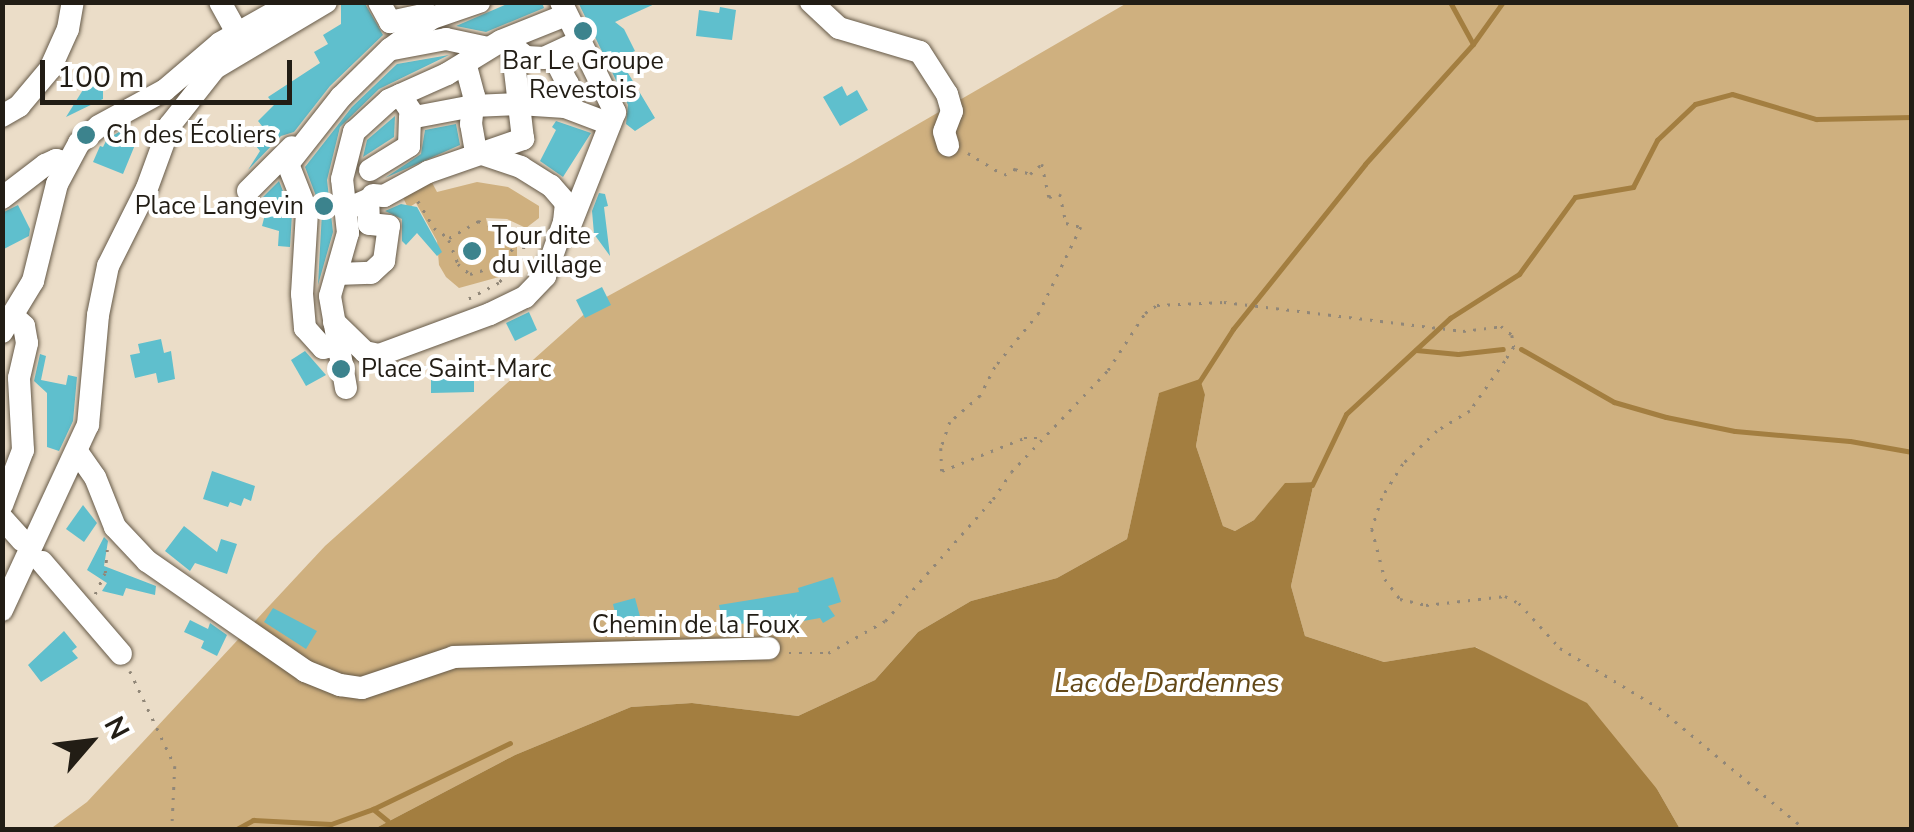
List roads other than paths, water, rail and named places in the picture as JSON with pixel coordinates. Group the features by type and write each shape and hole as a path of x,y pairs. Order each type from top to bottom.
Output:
{"street":[{"path":"2,116 18,106 50,70 68,29 73,2"},
{"path":"220,2 237,33"},
{"path":"2,504 22,450 19,378 28,343 24,326 8,324 33,281 48,216 67,163 86,135 165,90 237,33 293,2"},
{"path":"379,2 390,22 422,14 435,17"},
{"path":"336,334 323,348 306,328 302,294 307,212 287,168 355,82 390,49 435,17 478,2"},
{"path":"812,2 839,28 920,52 947,94 952,112 944,132 948,145"},
{"path":"2,610 78,453 92,405 98,314 108,266 142,199 170,125 194,90 222,63 324,3"},
{"path":"346,388 330,296 348,234 342,179 352,139 400,94 504,47 564,9 612,118 566,238 554,250"},
{"path":"390,49 446,39 504,47 530,58 553,56 579,42"},
{"path":"346,208 384,196 476,152 523,139 514,62 504,47"},
{"path":"553,56 568,84 576,111"},
{"path":"465,63 474,106 476,152"},
{"path":"370,170 409,146 410,116 400,94"},
{"path":"410,116 519,104 612,118"},
{"path":"325,119 352,139 370,170 369,224 389,226 382,266 368,274 337,274"},
{"path":"248,192 325,119"},
{"path":"336,334 370,355 392,351 525,297 541,283 564,222 566,203 551,186 520,167 476,152"},
{"path":"2,198 44,165 56,160 67,163"},
{"name":"Chemin de la Foux","path":"78,453 95,477 116,527 147,561 305,671 351,688 454,657 769,648"},
{"path":"2,518 22,540"},
{"path":"42,562 122,654"}],"water":[{"name":"Lac de Dardennes","path":"1200,379 1205,395 1196,446 1223,526 1235,531 1254,520 1285,483 1314,482 1291,586 1305,636 1384,662 1475,647 1587,703 1657,789 1680,829 374,829 515,755 631,707 692,703 798,716 875,680 918,632 971,601 1057,578 1127,539 1159,393"}],"waterway":[{"path":"1450,2 1473,44"},
{"path":"1199,382 1233,329 1365,164 1473,44 1503,2"},
{"path":"1312,485 1346,414 1450,318 1519,274 1575,197 1633,187 1657,140 1695,104 1732,94 1816,119 1912,117"},
{"path":"1416,350 1458,354 1503,349"},
{"path":"1521,349 1614,402 1666,417 1735,431 1850,441 1912,452"},
{"path":"373,809 510,743"},
{"path":"235,830 253,820 331,824 373,809 388,821"}],"place":[{"name":"Bar Le Groupe Revestois","path":"583,31"},
{"name":"Ch des Écoliers","path":"86,135"},
{"name":"Place Langevin","path":"324,206"},
{"name":"Tour dite du village","path":"472,251"},
{"name":"Place Saint-Marc","path":"341,369"}]}
